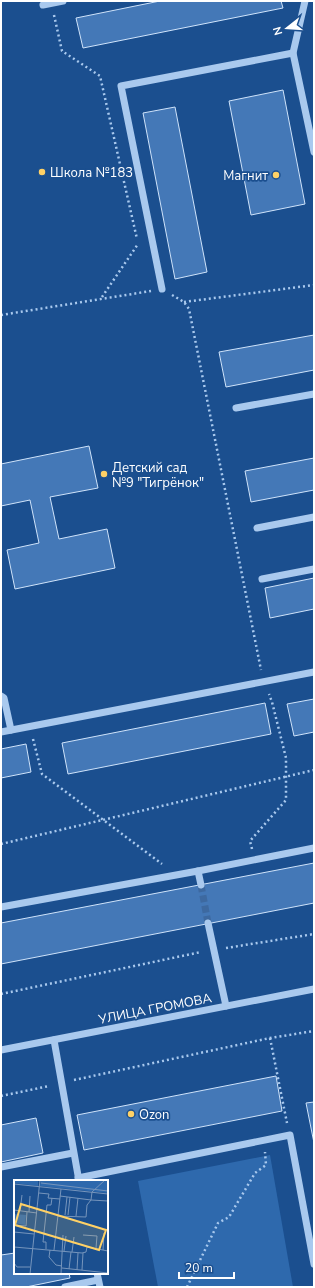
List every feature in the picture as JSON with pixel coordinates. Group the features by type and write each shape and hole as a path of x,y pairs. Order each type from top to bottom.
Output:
{"street":[{"path":"43,5 63,1"},
{"path":"304,1 293,53 314,152"},
{"path":"162,289 121,86 293,53"},
{"path":"236,408 314,394"},
{"path":"257,528 314,517"},
{"path":"262,579 314,569"},
{"path":"1,732 314,672"},
{"path":"1,696 4,698 11,730"},
{"path":"1,907 314,848"},
{"path":"198,871 201,885"},
{"path":"208,923 215,949 226,1006"},
{"name":"УЛИЦА ГРОМОВА","path":"1,1050 314,989"},
{"path":"54,1040 60,1083 79,1179 290,1135 314,1264"},
{"path":"1,1167 73,1153"},
{"path":"65,1287 98,1280"}],"path":[{"path":"52,3 62,51 100,76 139,245 102,298"},
{"path":"184,302 314,284"},
{"path":"1,315 162,289 184,302 189,309 263,682 274,709 286,758 286,800 250,841 255,860"},
{"path":"31,726 42,774 177,875"},
{"path":"1,844 314,770"},
{"path":"1,994 215,949 314,934"},
{"path":"1,1096 270,1038 314,1031"},
{"path":"270,1038 290,1135"},
{"path":"187,1287 218,1224 228,1217 254,1173 266,1165 264,1140"}],"shaded area":[{"path":"270,1155 293,1287 158,1287 138,1181"}],"building":[{"path":"160,1 281,1 283,8 83,48 76,18"},
{"path":"283,90 305,204 251,215 229,101"},
{"path":"175,107 207,272 175,279 143,113"},
{"path":"314,335 314,370 226,387 219,352"},
{"path":"89,446 98,488 50,497 59,539 107,529 115,568 15,589 7,550 39,543 30,500 1,506 1,464"},
{"path":"314,458 314,490 251,502 245,471"},
{"path":"314,578 314,609 270,618 265,588"},
{"path":"314,699 314,732 294,736 287,704"},
{"path":"265,703 271,734 68,774 62,743"},
{"path":"26,744 31,772 1,778 1,749"},
{"path":"314,863 314,903 1,964 1,923"},
{"path":"276,1076 282,1111 84,1150 77,1115"},
{"path":"314,1102 314,1143 306,1103"},
{"path":"36,1118 43,1153 1,1162 1,1125"},
{"path":"14,1253 14,1274 69,1274 70,1278 26,1287 1,1287 1,1255"}],"tunnel":[{"path":"201,885 208,923"}],"place":[{"name":"Школа №183","path":"42,172"},
{"name":"Магнит","path":"276,175"},
{"name":"Детский сад №9 \"Тигрёнок\"","path":"104,474"},
{"name":"Ozon","path":"131,1114"}]}
